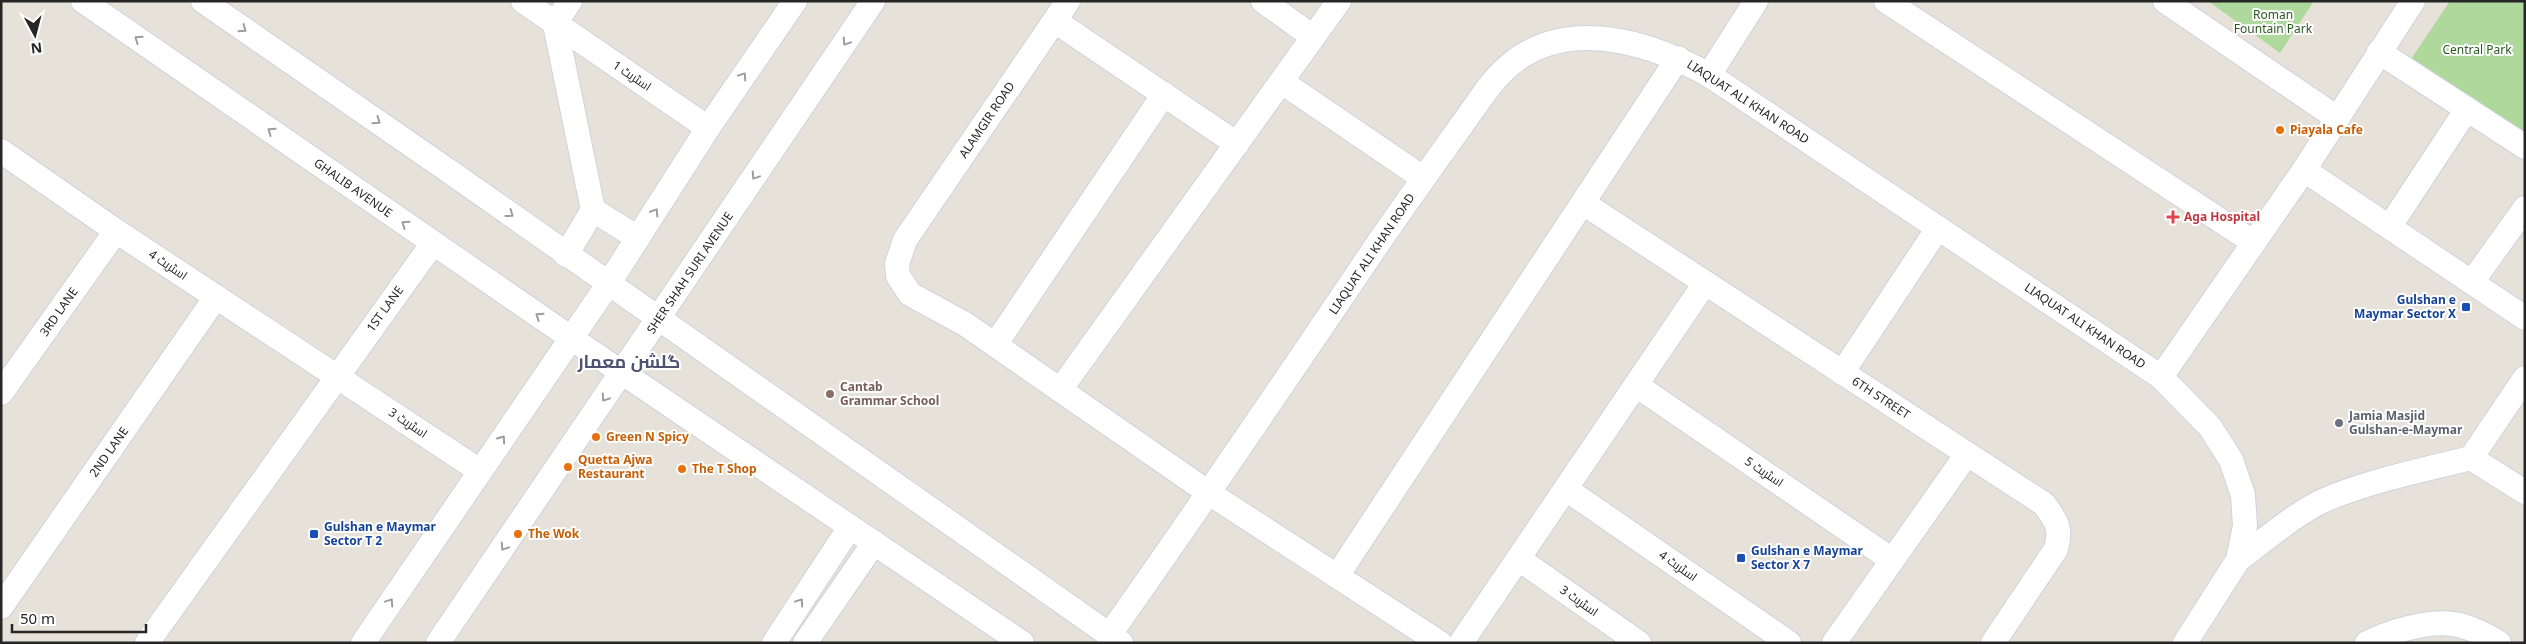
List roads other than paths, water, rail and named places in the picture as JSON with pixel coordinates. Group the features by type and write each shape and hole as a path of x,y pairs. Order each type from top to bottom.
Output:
{"street":[{"name":"GHALIB AVENUE","path":"83,1 433,243 1022,643"},
{"path":"203,1 1116,638"},
{"name":"اسٹریٹ 1","path":"522,1 708,128"},
{"path":"566,255 593,210 555,24 570,1"},
{"path":"363,643 572,338 708,128 795,1"},
{"name":"SHER SHAH SURI AVENUE","path":"438,643 873,1"},
{"name":"ALAMGIR ROAD","path":"1068,1 905,240 897,264 898,276 910,294 965,324 1209,494 1440,643"},
{"path":"1263,1 1314,37"},
{"path":"1060,390 1339,1"},
{"path":"1709,75 1756,1"},
{"path":"1886,1 2253,242"},
{"path":"2165,1 2337,118"},
{"path":"2161,377 2304,170 2413,1"},
{"path":"1055,21 1237,144"},
{"name":"LIAQUAT ALI KHAN ROAD","path":"1116,638 1209,494 1423,178 1503,68 1528,52 1554,41 1598,38 1648,47 1678,58 1709,75 2161,377 2210,427 2231,460 2243,495 2245,526 2238,560 2185,643"},
{"path":"2379,52 2525,146"},
{"path":"1337,576 1678,58"},
{"path":"1282,82 1423,178"},
{"path":"995,345 1164,94"},
{"path":"2390,226 2467,109"},
{"name":"اسٹریٹ 4","path":"3,156 337,375"},
{"path":"2304,170 2525,318"},
{"name":"6TH STREET","path":"1582,203 2044,504 2056,520 2060,534 2056,549 1993,643"},
{"path":"2472,282 2525,208"},
{"path":"593,210 638,238"},
{"path":"1842,373 1938,228"},
{"name":"3RD LANE","path":"1,393 116,231"},
{"name":"1ST LANE","path":"337,375 433,243"},
{"path":"1461,643 1705,283"},
{"name":"2ND LANE","path":"1,607 216,297"},
{"path":"147,643 337,375"},
{"name":"اسٹریٹ 3","path":"337,375 480,471"},
{"path":"2238,560 2275,532 2326,500 2411,472 2471,458 2525,378"},
{"name":"اسٹریٹ 5","path":"1636,385 1892,560"},
{"path":"1834,643 1967,454"},
{"path":"2471,458 2525,492"},
{"name":"اسٹریٹ 4","path":"1566,489 1789,643"},
{"path":"774,643 850,527"},
{"path":"805,643 874,543"},
{"name":"اسٹریٹ 3","path":"1519,559 1639,643"},
{"path":"2367,643 2385,634 2421,626 2453,624 2499,643"}],"place":[{"name":"Piayala Cafe","path":"2280,130"},
{"name":"Aga Hospital","path":"2173,217"},
{"name":"Gulshan e Maymar Sector X","path":"2466,307"},
{"name":"Cantab Grammar School","path":"830,394"},
{"name":"Jamia Masjid Gulshan-e-Maymar","path":"2339,423"},
{"name":"Green N Spicy","path":"596,437"},
{"name":"Quetta Ajwa Restaurant","path":"568,467"},
{"name":"The T Shop","path":"682,469"},
{"name":"Gulshan e Maymar Sector T 2","path":"314,534"},
{"name":"The Wok","path":"518,534"},
{"name":"Gulshan e Maymar Sector X 7","path":"1741,558"}],"district":[{"name":"گلشن معمار","path":"629,362"}],"park label":[{"name":"Roman Fountain Park","path":"2273,22"},
{"name":"Central Park","path":"2477,50"}]}
